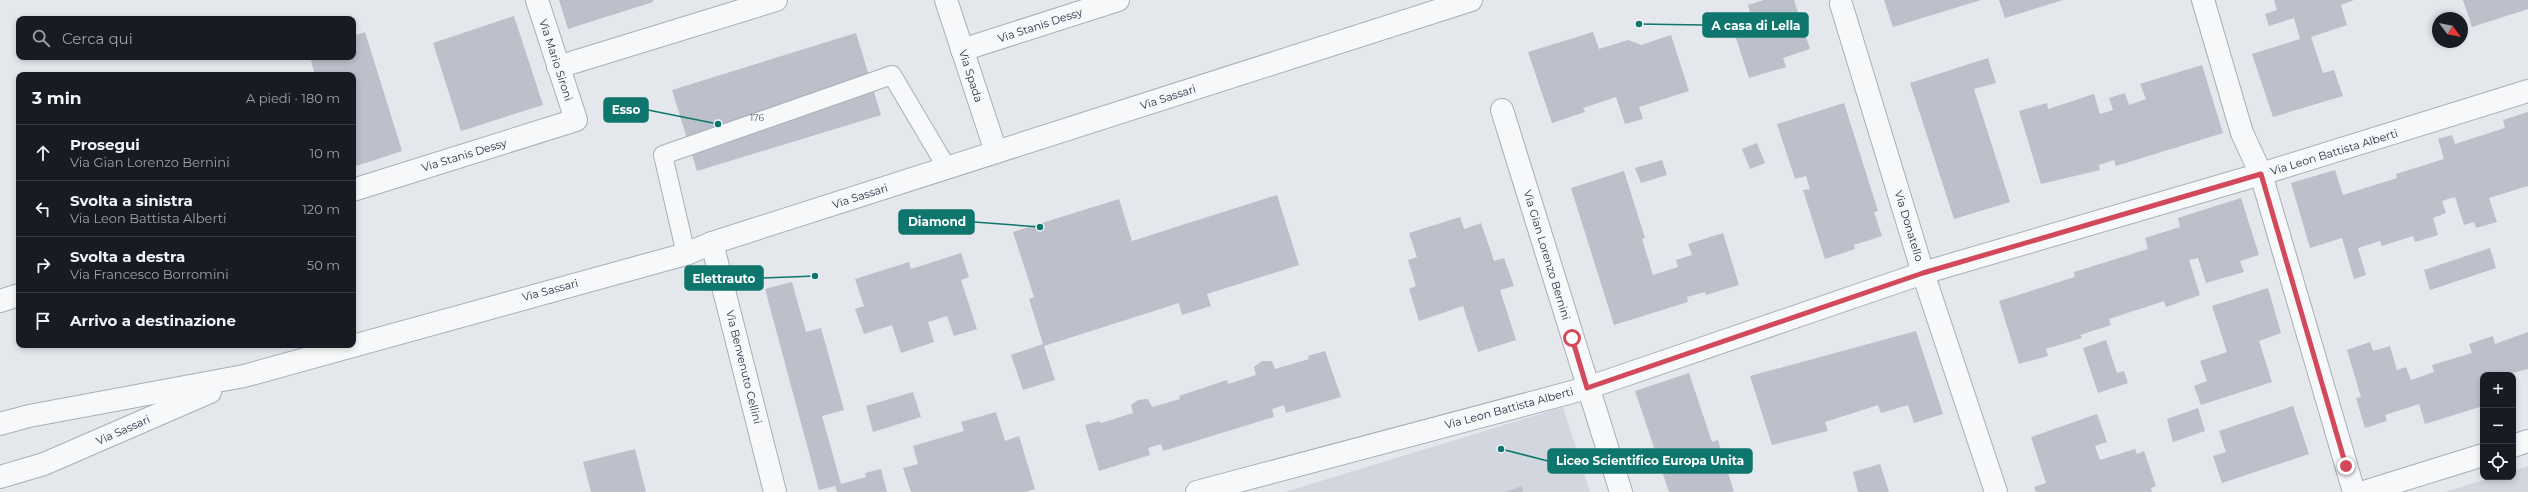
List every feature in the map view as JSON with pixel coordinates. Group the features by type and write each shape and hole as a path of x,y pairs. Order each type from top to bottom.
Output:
{"street":[{"name":"Via Mario Sironi","path":"537,0 576,120"},
{"path":"558,66 776,0"},
{"name":"Via Spada","path":"946,0 996,152"},
{"name":"Via Stanis Dessy","path":"962,50 1118,0"},
{"name":"Via Sassari","path":"356,345 686,254 712,243 1470,0"},
{"path":"2203,0 2242,133 2261,174 2354,492"},
{"name":"Via Donatello","path":"1841,4 1923,273 1996,492"},
{"name":"Via Leon Battista Alberti","path":"1197,492 1587,388 1923,273 2261,174 2528,91"},
{"name":"Via Gian Lorenzo Bernini","path":"1502,110 1587,388 1621,492"},
{"name":"Via Stanis Dessy","path":"356,189 576,120"},
{"name":"Via Benvenuto Cellini","path":"712,243 775,492"},
{"path":"0,301 16,296"},
{"name":"Via Sassari","path":"0,424 29,416 244,376 345,348"},
{"name":"Via Sassari","path":"0,477 44,464 244,376"},
{"path":"2516,445 2528,441"},
{"path":"2364,492 2480,456"}],"lane":[{"path":"686,254 663,155 892,75 947,168"}],"shaded area":[{"path":"1563,407 1590,492 1285,492"},
{"path":"2528,466 2528,492 2445,492 2483,480 2516,480 2516,470"}],"building":[{"path":"559,0 653,0 653,2 568,29"},
{"path":"1764,0 1794,0 1810,49 1783,58 1786,67 1749,78 1732,26 1752,20 1748,5"},
{"path":"1884,0 1981,0 1893,27"},
{"path":"1999,0 2063,0 2005,18"},
{"path":"2274,0 2354,0 2341,5 2347,25 2311,37 2323,73 2334,70 2343,96 2273,117 2252,54 2300,39 2294,18 2269,26 2265,14 2277,10"},
{"path":"2463,0 2528,0 2528,9 2472,27"},
{"path":"514,16 543,105 461,131 433,43"},
{"path":"365,32 402,151 356,166 356,72 314,72 311,60 356,60 356,35"},
{"path":"1593,32 1599,49 1628,40 1641,45 1671,35 1689,91 1639,107 1643,119 1625,124 1616,97 1583,108 1585,112 1552,123 1528,52"},
{"path":"856,33 881,115 697,171 672,90"},
{"path":"1988,58 1996,83 1974,89 2010,202 1954,219 1910,83"},
{"path":"2202,65 2223,133 2116,166 2114,160 2099,165 2100,170 2041,184 2019,111 2047,103 2048,109 2094,94 2100,114 2113,110 2109,98 2125,93 2129,105 2146,99 2140,84"},
{"path":"1844,103 1878,211 1874,212 1882,236 1854,245 1855,249 1825,259 1803,190 1810,189 1806,176 1795,179 1777,124"},
{"path":"2528,112 2528,186 2489,198 2497,222 2476,228 2474,222 2464,225 2455,197 2442,201 2446,213 2433,218 2438,235 2415,242 2413,236 2382,246 2380,241 2358,248 2366,275 2354,279 2342,238 2310,248 2291,183 2335,170 2343,195 2397,178 2396,174 2444,159 2438,139 2452,135 2455,144 2505,128 2503,120"},
{"path":"1757,143 1765,163 1750,169 1742,149"},
{"path":"1662,160 1667,175 1641,183 1635,168"},
{"path":"1624,171 1645,238 1642,239 1653,275 1678,267 1676,260 1692,255 1688,244 1723,233 1739,285 1706,295 1705,292 1687,297 1688,302 1614,325 1571,188"},
{"path":"1277,195 1299,265 1207,294 1211,306 1182,315 1179,303 1044,346 1055,380 1023,390 1011,355 1043,344 1029,299 1034,297 1013,232 1119,199 1132,241"},
{"path":"2241,198 2259,255 2240,261 2244,272 2206,283 2198,258 2189,260 2200,295 2166,307 2164,301 2109,319 2111,325 2080,335 2082,338 2046,349 2048,356 2019,364 1999,301 2075,277 2074,272 2148,249 2145,238 2180,227 2178,218"},
{"path":"1460,217 1464,229 1481,223 1494,261 1504,258 1514,286 1500,290 1516,340 1478,352 1463,306 1419,321 1409,289 1416,286 1408,260 1417,257 1409,233"},
{"path":"2490,248 2496,268 2430,290 2424,270"},
{"path":"961,253 969,277 961,280 977,329 954,336 947,316 928,322 934,342 901,353 892,325 864,334 855,309 864,306 855,279 909,262 911,269"},
{"path":"792,282 806,332 821,328 844,410 822,416 841,484 866,477 865,473 881,469 887,492 837,492 835,486 819,490 765,289"},
{"path":"2268,288 2281,333 2259,341 2272,382 2201,405 2194,386 2207,381 2200,361 2227,352 2212,306"},
{"path":"1916,331 1943,414 1914,423 1908,405 1881,413 1878,405 1825,422 1828,431 1772,445 1750,376"},
{"path":"2528,332 2528,369 2516,372 2480,372 2480,407 2425,424 2419,404 2385,415 2387,421 2365,428 2356,398 2361,397 2347,350 2370,342 2373,351 2390,346 2397,370 2406,367 2411,380 2434,372 2432,365 2472,353 2469,344 2493,336 2495,344"},
{"path":"2106,340 2117,373 2124,371 2128,383 2098,393 2083,348"},
{"path":"1325,351 1341,397 1286,413 1284,405 1272,409 1274,417 1163,451 1161,444 1148,448 1150,455 1099,471 1085,425 1099,421 1101,423 1133,413 1131,405 1138,400 1148,399 1152,407 1180,399 1179,396 1227,380 1228,384 1256,375 1254,367 1262,361 1272,361 1275,369 1309,359 1308,356"},
{"path":"1689,373 1712,442 1718,440 1734,492 1669,492 1635,391"},
{"path":"913,392 921,417 873,432 866,406"},
{"path":"2293,406 2309,454 2222,483 2213,456 2226,452 2219,431"},
{"path":"2198,408 2205,431 2173,442 2167,419"},
{"path":"996,412 1005,441 1019,436 1035,489 1025,492 911,492 903,468 918,464 913,446 964,431 961,422"},
{"path":"2097,414 2107,442 2095,446 2100,460 2135,449 2137,454 2144,451 2156,486 2151,488 2152,492 2036,492 2034,487 2046,483 2031,437"},
{"path":"635,449 646,492 591,492 583,462"},
{"path":"1880,464 1889,492 1858,492 1853,472"},
{"path":"1522,486 1523,492 1505,492"}],"place":[{"name":"A casa di Lella","path":"1639,24"},
{"name":"Esso","path":"718,124"},
{"name":"Diamond","path":"1040,227"},
{"name":"Elettrauto","path":"815,276"},
{"name":"Liceo Scientifico Europa Unita","path":"1501,449"}],"route":[{"path":"1572,338 1587,388 1923,273 2261,174 2346,466"}]}
